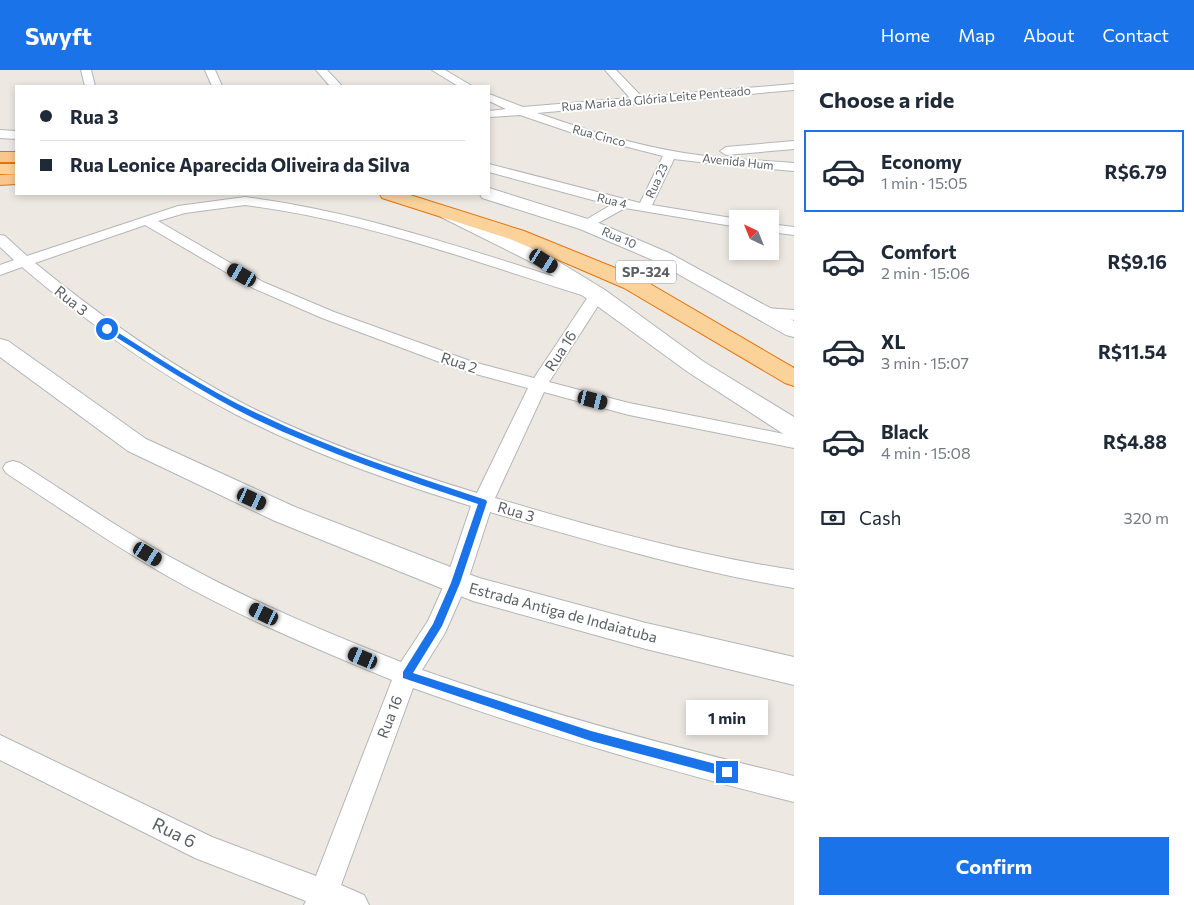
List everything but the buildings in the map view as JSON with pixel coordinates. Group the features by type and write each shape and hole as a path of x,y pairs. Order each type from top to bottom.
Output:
{"highway":[{"path":"0,157 15,157"},
{"path":"0,169 15,169"},
{"path":"0,180 15,179"},
{"name":"SP-324","path":"396,195 435,201 513,219 622,261 695,299 794,356"},
{"name":"SP-324","path":"435,201 632,283 794,378"}],"main road":[{"name":"Rua 10","path":"490,194 587,225 662,257 794,330"},
{"path":"435,201 544,261 597,295 696,367 794,429"},
{"name":"Estrada Antiga de Indaiatuba","path":"0,346 101,421 137,445 285,514 456,583 513,601 637,634 794,671"}],"street":[{"path":"86,70 90,85"},
{"path":"210,70 217,85"},
{"path":"321,70 335,85"},
{"path":"437,70 464,85"},
{"path":"610,70 639,101"},
{"name":"Rua Maria da Glória Leite Penteado","path":"490,114 794,87"},
{"name":"Rua Cinco","path":"490,97 518,111 587,134 676,155"},
{"path":"0,134 15,135"},
{"path":"676,155 794,145"},
{"name":"Avenida Hum","path":"676,155 794,168"},
{"name":"Rua 23","path":"644,208 676,155"},
{"name":"Rua 4","path":"490,168 623,204 729,222"},
{"path":"0,270 146,220 183,210 232,201 262,202 389,231 597,295"},
{"path":"587,225 623,204"},
{"name":"Rua 2","path":"146,220 258,285 328,315 467,366 629,409 794,442"},
{"path":"779,229 794,231"},
{"name":"Rua 3","path":"0,239 24,262 107,329 172,370 242,410 321,444 383,469 483,502 674,556 794,579"},
{"name":"Rua 16","path":"320,899 406,675 437,626 456,583 483,502 538,386 597,295"},
{"path":"765,313 794,315"},
{"path":"13,468 103,527 179,572 308,635 406,675 591,736 794,789"},
{"name":"Rua 6","path":"0,747 205,848 320,899 354,905"}],"route":[{"path":"107,329 172,370 257,417 392,472 483,502 456,583 437,626 406,675 591,736 727,772"}]}
